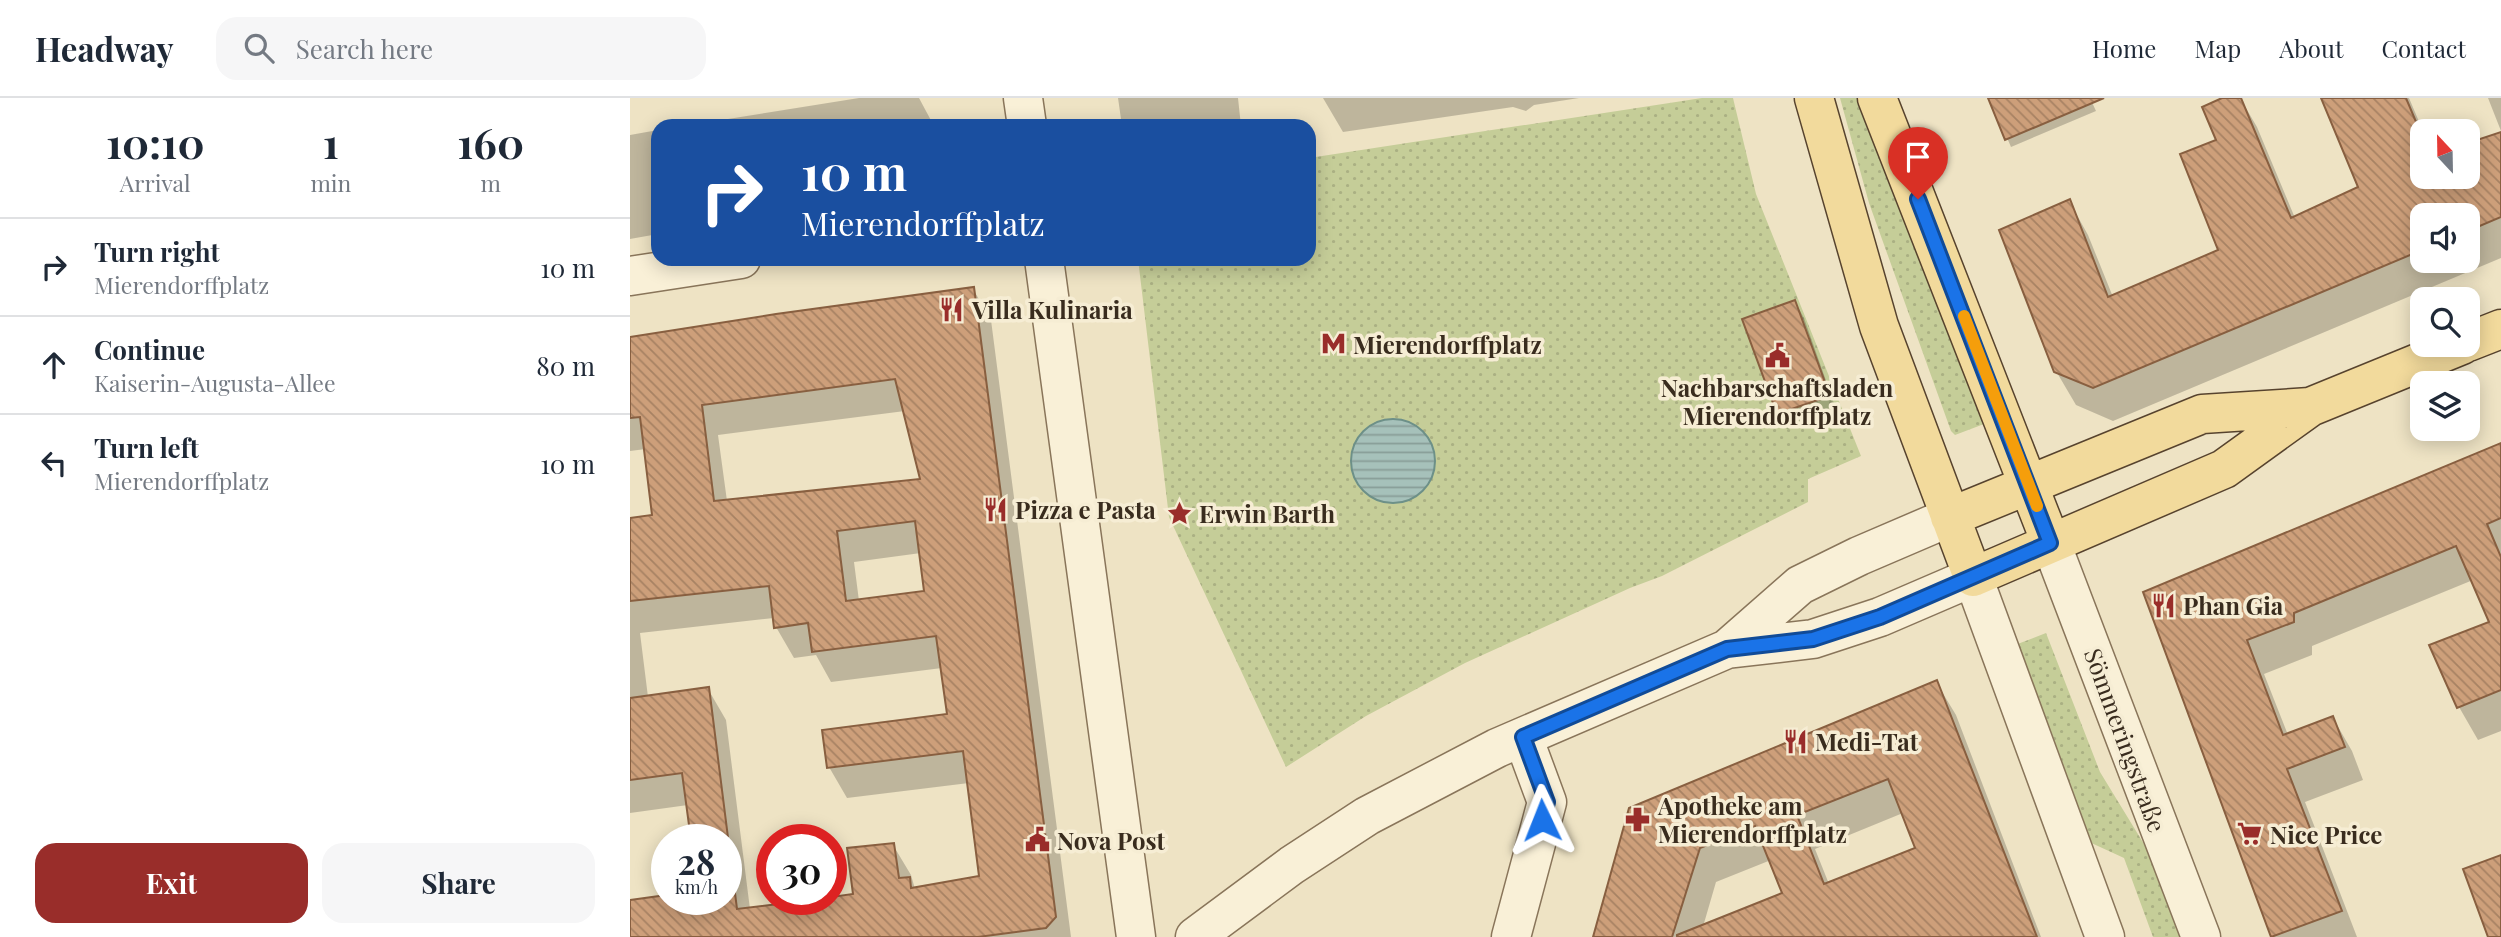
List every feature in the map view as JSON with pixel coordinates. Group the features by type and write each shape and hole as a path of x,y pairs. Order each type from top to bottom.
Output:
{"main road":[{"path":"1877,98 2050,543"},
{"path":"1817,109 1879,326 1973,577 2224,469 2309,407 2432,357"},
{"path":"2480,337 2501,328"},
{"path":"1950,517 2202,414 2309,407"}],"street":[{"path":"1023,98 1026,119"},
{"path":"630,276 695,266"},
{"path":"1045,266 1136,937"},
{"path":"1727,649 1800,586 1859,556 1950,517"},
{"name":"Sömmeringstraße","path":"2050,543 2201,937"},
{"path":"1195,937 1292,865 1367,816 1485,754 1727,649 1813,639 1880,617 1973,577 2105,937"},
{"path":"1511,937 1547,802 1523,737"}],"green space":[{"path":"1702,98 1733,98 1756,194 1861,456 1808,479 1808,502 1662,576 1465,663 1366,716 1286,767 1169,517 1139,266 1316,266 1316,157"},
{"path":"1840,98 1859,98 1984,424 1955,435 1951,431 1869,203"},
{"path":"2046,633 2100,772 2147,849 2181,937 2153,937 2124,858 2087,841 2015,645"}],"water":[{"path":"1385,419 1401,419 1417,426 1428,437 1435,453 1432,477 1423,491 1401,503 1385,503 1369,496 1358,485 1351,469 1351,453 1358,437 1369,426"}],"building":[{"path":"1988,98 2104,98 2005,140"},
{"path":"2222,98 2241,98 2291,218 2358,187 2321,98 2406,98 2415,119 2410,119 2410,189 2480,189 2480,139 2501,132 2501,217 2480,226 2480,203 2410,203 2410,255 2093,388 2054,372 1999,230 2070,199 2108,297 2218,250 2180,154 2216,140 2202,107"},
{"path":"974,287 1056,917 1046,928 978,937 630,937 630,900 651,897 651,915 742,915 742,908 756,907 756,915 847,915 847,895 853,894 847,848 894,843 899,878 910,877 911,888 979,876 963,751 827,768 822,730 947,714 936,636 812,652 808,623 774,628 769,586 630,601 630,518 652,515 640,417 630,418 630,337","holes":["895,379 920,479 714,501 702,405","915,521 924,591 846,601 837,531"]},
{"path":"1795,300 1830,396 1777,414 1742,319"},
{"path":"2501,443 2501,518 2487,524 2501,557 2501,690 2457,708 2429,645 2489,622 2456,546 2294,613 2294,622 2247,640 2283,735 2333,716 2345,747 2287,769 2342,911 2271,937 2143,592"},
{"path":"1937,680 2037,937 1677,937 1782,893 1755,826 1700,848 1672,937 1593,937 1629,808","holes":["1888,779 1915,848 1824,884 1797,815"]},
{"path":"709,687 726,824 689,824 682,773 630,780 630,698"},
{"path":"2501,855 2501,937 2488,937 2463,869"}],"slow traffic":[{"path":"1964,316 2037,506"}],"place":[{"name":"Villa Kulinaria","path":"952,309"},
{"name":"Mierendorffplatz","path":"1333,344"},
{"name":"Nachbarschaftsladen Mierendorffplatz","path":"1777,356"},
{"name":"Pizza e Pasta","path":"995,509"},
{"name":"Erwin Barth","path":"1179,513"},
{"name":"Phan Gia","path":"2163,605"},
{"name":"Medi-Tat","path":"1795,741"},
{"name":"Apotheke am Mierendorffplatz","path":"1638,819"},
{"name":"Nice Price","path":"2250,834"},
{"name":"Nova Post","path":"1037,840"}],"route":[{"path":"1542,820 1547,802 1523,737 1727,649 1813,639 1880,617 2050,543 1918,199"}]}
